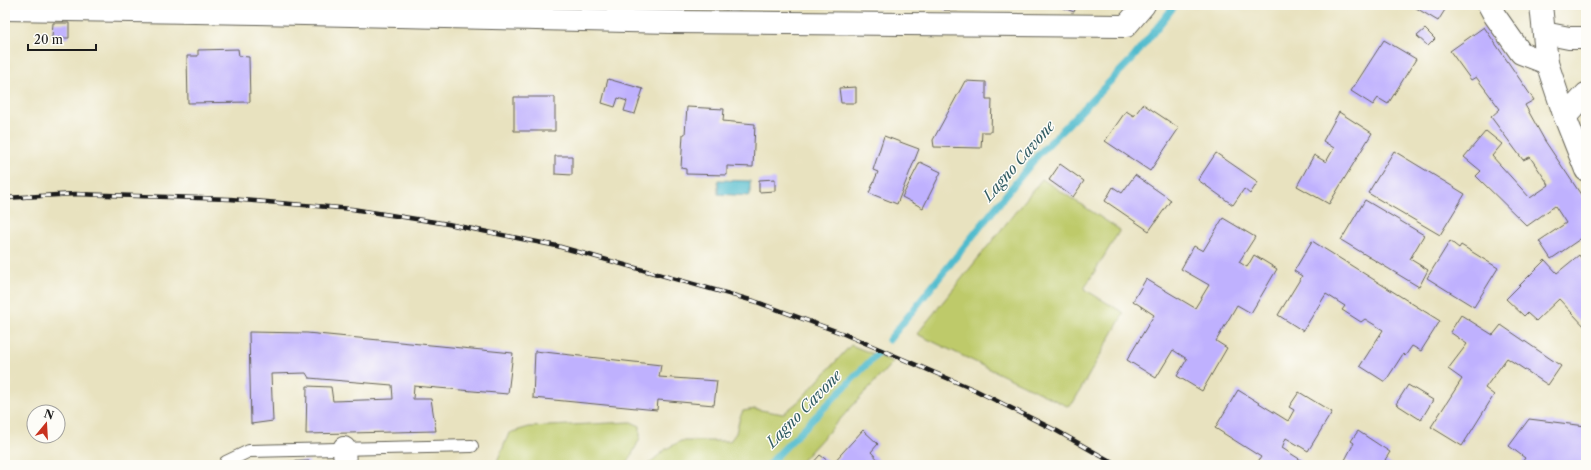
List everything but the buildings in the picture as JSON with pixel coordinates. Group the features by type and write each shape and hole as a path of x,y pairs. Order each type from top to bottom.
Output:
{"street":[{"path":"5,9 664,22 1126,26 1144,5"},
{"path":"1489,5 1521,53 1547,63"},
{"path":"1541,5 1547,63 1565,117 1586,170"},
{"path":"1544,33 1569,38 1586,38"},
{"path":"1565,117 1586,94"}],"lane":[{"path":"226,462 249,451 344,457 472,446"}],"green space":[{"path":"1042,179 1120,230 1084,289 1124,313 1073,403 1067,406 917,334"},
{"path":"851,345 893,362 798,465 647,465 666,449 681,441 730,441 736,433 743,411 755,409 783,414 799,401"},
{"path":"631,422 640,426 640,438 627,465 496,465 509,433 529,427"}],"water":[{"path":"718,180 750,181 750,196 718,194"}],"waterway":[{"name":"Lagno Cavone","path":"889,340 1038,155 1133,58 1175,5"},
{"name":"Lagno Cavone","path":"768,465 877,354"}],"railway":[{"path":"5,198 75,194 230,199 352,209 448,224 557,246 754,301 844,334 975,390 1057,431 1117,465"}]}
